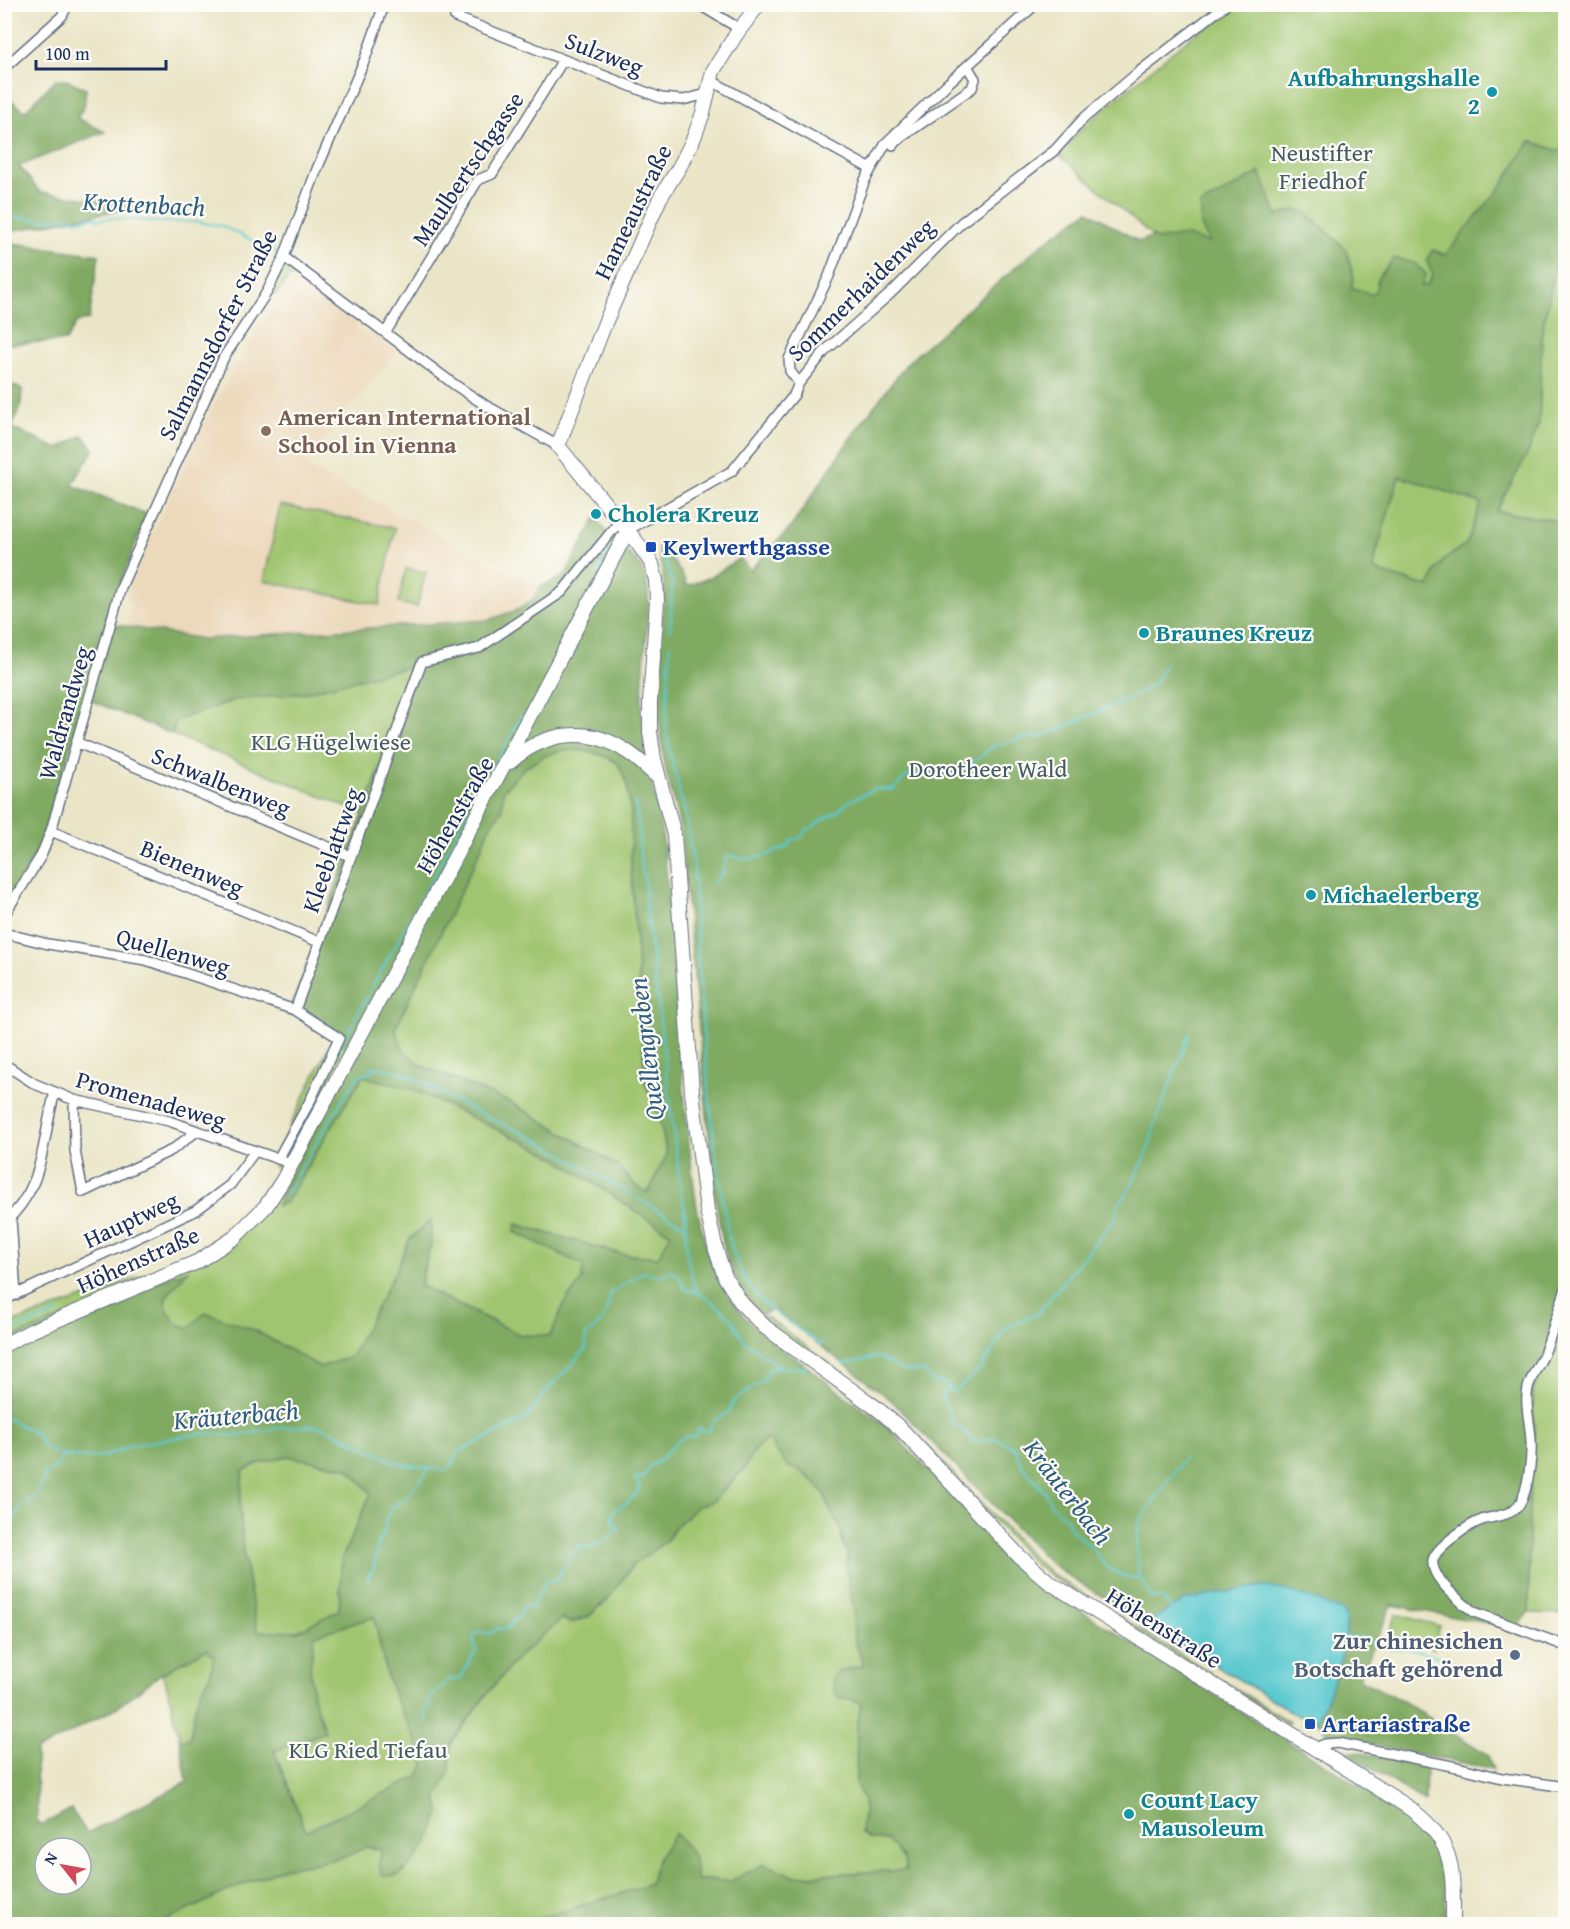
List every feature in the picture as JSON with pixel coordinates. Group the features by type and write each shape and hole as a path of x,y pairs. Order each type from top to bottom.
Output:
{"main road":[{"name":"Hameaustraße","path":"558,446 604,323 660,198 693,140 715,67 759,4"},
{"path":"558,446 649,558 656,580 657,602 649,717 651,744 659,778"},
{"path":"504,767 624,525"},
{"name":"Höhenstraße","path":"4,1345 33,1330 185,1268 210,1255 234,1238 257,1217 277,1191 504,767 525,750 542,741 560,736 579,735 614,743 634,756 659,778 671,818 677,855 692,1092 702,1180 716,1250 725,1277 742,1304 771,1332 879,1410 901,1430 1019,1556 1049,1582 1421,1816 1438,1834 1447,1851 1452,1869 1453,1924"}],"street":[{"path":"4,68 62,16 68,4"},
{"name":"Salmannsdorfer Straße","path":"152,516 224,357 267,292 284,256 317,169 365,59 384,8 380,4"},
{"path":"698,4 740,29"},
{"path":"799,383 790,371 789,359 829,276 855,204 886,143 922,107 1036,4"},
{"name":"Sommerhaidenweg","path":"624,525 732,471 794,395 799,383 825,351 891,293 962,222 1055,150 1084,118 1140,71 1227,4"},
{"name":"Sulzweg","path":"455,17 661,98 683,100 708,87"},
{"name":"Maulbertschgasse","path":"386,332 478,180 492,174 563,60"},
{"path":"871,170 903,136 972,88 975,78 967,66"},
{"path":"708,87 871,170"},
{"path":"284,256 455,385 485,405 558,446"},
{"name":"Waldrandweg","path":"4,915 41,856 51,831 121,587 152,516"},
{"name":"Kleeblattweg","path":"295,1010 422,663 479,648 562,592 624,525"},
{"name":"Schwalbenweg","path":"78,743 350,856"},
{"name":"Bienenweg","path":"51,831 319,942"},
{"name":"Quellenweg","path":"4,933 48,944 146,960 295,1010"},
{"path":"278,1159 311,1099 339,1038 295,1010"},
{"name":"Promenadeweg","path":"4,1064 35,1084 74,1100 169,1121 291,1164"},
{"path":"16,1295 8,1221 33,1189 55,1092"},
{"path":"74,1100 75,1150 83,1192 172,1150 197,1131"},
{"name":"Hauptweg","path":"4,1300 195,1211 230,1185 255,1151"},
{"path":"1566,1289 1544,1353 1528,1387 1527,1403 1532,1443 1521,1501 1510,1512 1479,1521 1452,1539 1437,1553 1433,1562 1445,1586 1462,1604 1474,1612 1566,1646"},
{"path":"1315,1748 1338,1743 1502,1778 1566,1787"}],"shaded area":[{"name":"American International School in Vienna","path":"294,279 357,322 357,331 364,335 373,333 397,351 304,466 402,515 509,573 541,586 533,599 519,609 489,620 203,639 125,625 131,608 126,596 158,520 217,397 237,365 241,365 242,356 288,283"}],"green space":[{"name":"Neustifter Friedhof","path":"1538,4 1546,9 1549,5 1565,5 1565,146 1559,152 1531,141 1376,388 1157,240 1059,155 1082,128 1173,51 1234,5"},
{"path":"56,79 70,81 86,89 84,107 77,118 105,132 19,166 40,192 142,206 5,232 5,96 25,111"},
{"name":"Dorotheer Wald","path":"1530,141 1559,151 1565,146 1565,219 1542,332 1539,423 1528,453 1496,511 1566,522 1566,1304 1548,1358 1533,1390 1534,1443 1529,1497 1529,1613 1516,1629 1392,1605 1359,1679 1402,1701 1487,1754 1493,1769 1329,1736 1317,1720 1299,1716 1065,1574 1048,1561 891,1400 774,1310 760,1315 748,1300 726,1256 714,1189 680,827 664,763 658,710 664,585 658,548 661,545 682,574 687,586 711,577 740,558 750,570 791,527 854,433 907,363 1043,243 1088,211 1139,242 1153,236 1157,240 1184,235 1210,243 1201,226 1201,205 1260,172 1277,216 1294,210 1306,212 1346,249 1354,278 1351,287 1371,294 1376,290 1378,278 1394,258 1414,263 1426,274 1421,286 1427,285 1433,275 1426,260 1433,250 1445,255 1503,184","holes":["1399,476 1481,503 1467,543 1444,560 1436,570 1429,587 1374,569 1376,554"]},
{"path":"1565,219 1565,522 1496,511 1528,453 1539,423 1542,332"},
{"path":"5,242 99,255 89,319 76,323 66,341 5,344"},
{"path":"287,268 310,284 299,277 289,277 276,295 271,290 281,270"},
{"path":"10,384 22,389 21,403 12,428 58,449 83,435 94,449 72,485 147,514 105,623 203,639 489,620 519,609 533,599 541,586 564,577 596,518 613,540 634,558 646,579 648,614 642,717 665,856 680,1056 693,1181 699,1219 709,1256 724,1289 756,1328 890,1430 1018,1565 1045,1588 1405,1815 1430,1840 1437,1851 1444,1876 1445,1924 916,1924 906,1912 898,1924 521,1924 649,1885 658,1859 675,1833 693,1855 697,1880 731,1881 764,1864 794,1876 906,1870 904,1859 887,1840 871,1839 861,1833 863,1799 856,1784 857,1728 861,1703 850,1699 840,1699 833,1690 832,1679 839,1671 864,1666 854,1639 854,1611 846,1566 848,1554 844,1547 840,1527 829,1508 825,1494 800,1471 787,1466 769,1440 765,1440 755,1449 744,1469 713,1501 698,1506 676,1526 668,1539 633,1565 607,1600 588,1617 571,1623 562,1619 518,1657 486,1695 452,1742 450,1771 437,1797 440,1813 426,1845 413,1863 399,1875 382,1874 379,1864 382,1849 366,1847 347,1856 283,1868 236,1887 159,1924 5,1924 5,1340 188,1270 166,1297 165,1305 175,1323 189,1328 205,1312 254,1330 320,1367 351,1357 409,1240 431,1220 431,1244 420,1286 520,1335 550,1336 566,1300 582,1281 583,1265 515,1232 516,1224 621,1254 658,1257 671,1234 549,1154 414,1090 363,1076 285,1203 277,1206 292,1172 356,1056 333,1038 290,1011 417,668 413,666 302,693 234,700 177,720 171,734 92,701 84,702 40,846 5,906 5,387","holes":["563,750 581,750 602,755 618,763 626,781 631,811 631,870 644,1080 660,1121 667,1154 648,1193 636,1186 617,1165 512,1103 420,1065 403,1050 395,1029 489,828 502,810 503,791 523,769 544,756","287,1456 348,1468 371,1493 342,1558 339,1610 298,1631 257,1631 243,1551 240,1507 243,1471 257,1464","374,1617 386,1673 395,1698 415,1738 424,1765 418,1777 306,1831 274,1751 325,1732 313,1697 310,1667 315,1635","206,1649 214,1656 210,1673 196,1705 190,1738 180,1740 187,1782 87,1833 71,1809 42,1825 37,1822 36,1751 116,1708 161,1674"]},
{"path":"1399,476 1481,503 1467,543 1444,560 1436,570 1430,587 1374,569 1376,554"},
{"path":"280,505 395,528 379,605 264,581"},
{"path":"406,569 426,572 417,607 398,603"},
{"name":"KLG Hügelwiese","path":"413,665 417,668 363,814 172,734 177,720 234,700 302,693"},
{"path":"563,750 581,750 602,755 618,763 626,781 631,811 631,870 644,1080 660,1121 667,1154 648,1193 636,1186 617,1165 512,1103 420,1065 403,1051 395,1029 489,828 502,810 503,791 523,769 544,756"},
{"path":"333,1038 356,1055 292,1172 277,1205 285,1203 363,1075 414,1090 549,1154 672,1233 659,1257 621,1254 516,1224 516,1232 583,1265 582,1281 566,1300 550,1336 520,1335 420,1286 431,1244 430,1221 409,1240 351,1357 320,1367 254,1330 189,1328 175,1323 165,1305 166,1297 187,1271 5,1340 5,1327 11,1323 162,1267 209,1244 239,1221 277,1172 274,1163 279,1148"},
{"path":"1565,1304 1565,1614 1529,1613 1529,1497 1533,1390 1548,1358"},
{"path":"761,1317 767,1317 899,1416 1053,1575 1289,1722 1288,1724 1076,1593 1037,1566 976,1502"},
{"path":"769,1440 787,1466 800,1471 825,1494 829,1508 840,1527 842,1541 848,1554 846,1566 854,1611 854,1639 864,1666 849,1668 850,1699 861,1702 857,1728 856,1784 863,1799 861,1833 870,1839 887,1840 904,1859 906,1870 794,1876 764,1864 731,1881 696,1880 693,1855 658,1859 649,1885 521,1924 159,1924 236,1887 283,1868 347,1856 366,1847 382,1849 379,1864 384,1875 396,1876 403,1872 426,1845 440,1813 437,1797 450,1771 452,1742 486,1695 518,1657 562,1618 571,1623 588,1617 607,1600 633,1565 668,1539 676,1526 698,1506 713,1501 744,1469 755,1449"},
{"path":"287,1456 348,1468 371,1493 342,1558 339,1610 298,1631 257,1631 243,1551 240,1507 243,1471 257,1464"},
{"path":"1396,1614 1440,1626 1434,1649 1389,1636"},
{"name":"KLG Ried Tiefau","path":"374,1617 386,1673 395,1698 415,1738 424,1765 419,1777 306,1831 274,1750 325,1732 313,1697 310,1667 315,1635"},
{"path":"206,1649 214,1656 212,1668 197,1701 189,1739 180,1740 165,1679 161,1674"},
{"path":"1344,1751 1426,1765 1425,1802"}],"water":[{"path":"1260,1586 1303,1596 1344,1612 1346,1624 1343,1652 1317,1720 1299,1716 1146,1623 1186,1600"}],"waterway":[{"name":"Krottenbach","path":"4,216 40,220 69,217 77,221 93,217 99,220 111,218 158,222 198,222 222,226 276,252"},
{"path":"598,572 610,548"},
{"path":"665,560 672,582 670,630"},
{"path":"670,645 666,727 687,822"},
{"path":"713,883 722,874 728,855 747,859 768,855 789,846 791,840 801,838 807,829 837,812 848,802 874,789 894,789 905,777 913,774 940,776 954,774 973,763 992,747 1023,738 1040,737 1056,731 1143,691 1154,683 1167,663"},
{"path":"345,1037 522,715"},
{"name":"Quellengraben","path":"635,801 640,859 645,882 646,906 684,1208 687,1250 696,1291"},
{"path":"687,824 692,858"},
{"path":"693,859 698,960 713,1135 728,1231"},
{"path":"949,1390 954,1392 981,1369 1006,1328 1037,1314 1115,1219 1117,1205 1126,1195 1146,1156 1155,1124 1189,1034"},
{"path":"338,1050 344,1045"},
{"path":"371,1067 394,1070 410,1076 471,1109 541,1142 630,1194"},
{"path":"286,1194 345,1095 359,1076 370,1073 374,1068"},
{"path":"287,1155 303,1122"},
{"path":"258,1205 265,1195"},
{"path":"637,1198 685,1226"},
{"path":"223,1238 235,1228"},
{"path":"728,1234 742,1274 756,1295 783,1319 822,1345"},
{"name":"Kräuterbach","path":"4,1417 37,1434 44,1447 55,1454 88,1458 105,1456 132,1445 206,1433 236,1436 284,1427 314,1426 325,1428 397,1463 448,1471 457,1454 462,1450 526,1419 544,1394 586,1349 586,1335 604,1317 611,1293 643,1272 661,1276 671,1270 680,1277 685,1290 708,1298 731,1318 744,1341 780,1367 806,1368"},
{"path":"4,1336 59,1312"},
{"name":"Kräuterbach","path":"842,1364 879,1357 904,1371 924,1371 932,1381 948,1384 949,1388 942,1396 953,1424 974,1441 994,1438 1013,1447 1021,1464 1046,1494 1052,1506 1067,1519 1072,1530 1090,1546 1106,1567 1127,1578 1139,1578 1151,1598 1162,1598 1173,1610"},
{"path":"427,1723 425,1711 430,1704 430,1698 450,1679 460,1679 476,1651 473,1638 477,1633 492,1633 498,1628 506,1630 519,1617 523,1607 532,1607 547,1580 556,1581 580,1545 591,1549 593,1545 603,1543 620,1528 614,1523 612,1517 615,1509 633,1497 640,1487 635,1480 637,1477 643,1479 650,1466 663,1458 680,1439 696,1436 699,1428 708,1432 713,1421 729,1412 734,1400 763,1381 768,1370 780,1367"},
{"path":"4,1525 9,1523 21,1507 37,1495 46,1474 57,1466 64,1455"},
{"path":"1139,1578 1139,1522 1184,1458"},
{"path":"368,1581 368,1576 374,1569 378,1543 384,1535 385,1522 392,1507 406,1498 429,1469"},
{"name":"Kräuterbach","path":"1344,1637 1360,1638 1392,1649 1410,1649 1445,1659 1462,1668"},
{"path":"8,1688 14,1686"}],"place":[{"name":"Aufbahrungshalle 2","path":"1492,92"},
{"name":"American International School in Vienna","path":"266,431"},
{"name":"Cholera Kreuz","path":"596,514"},
{"name":"Keylwerthgasse","path":"651,547"},
{"name":"Braunes Kreuz","path":"1144,633"},
{"name":"Michaelerberg","path":"1311,895"},
{"name":"Zur chinesichen Botschaft gehörend","path":"1515,1655"},
{"name":"Artariastraße","path":"1310,1724"},
{"name":"Count Lacy Mausoleum","path":"1129,1814"}]}
